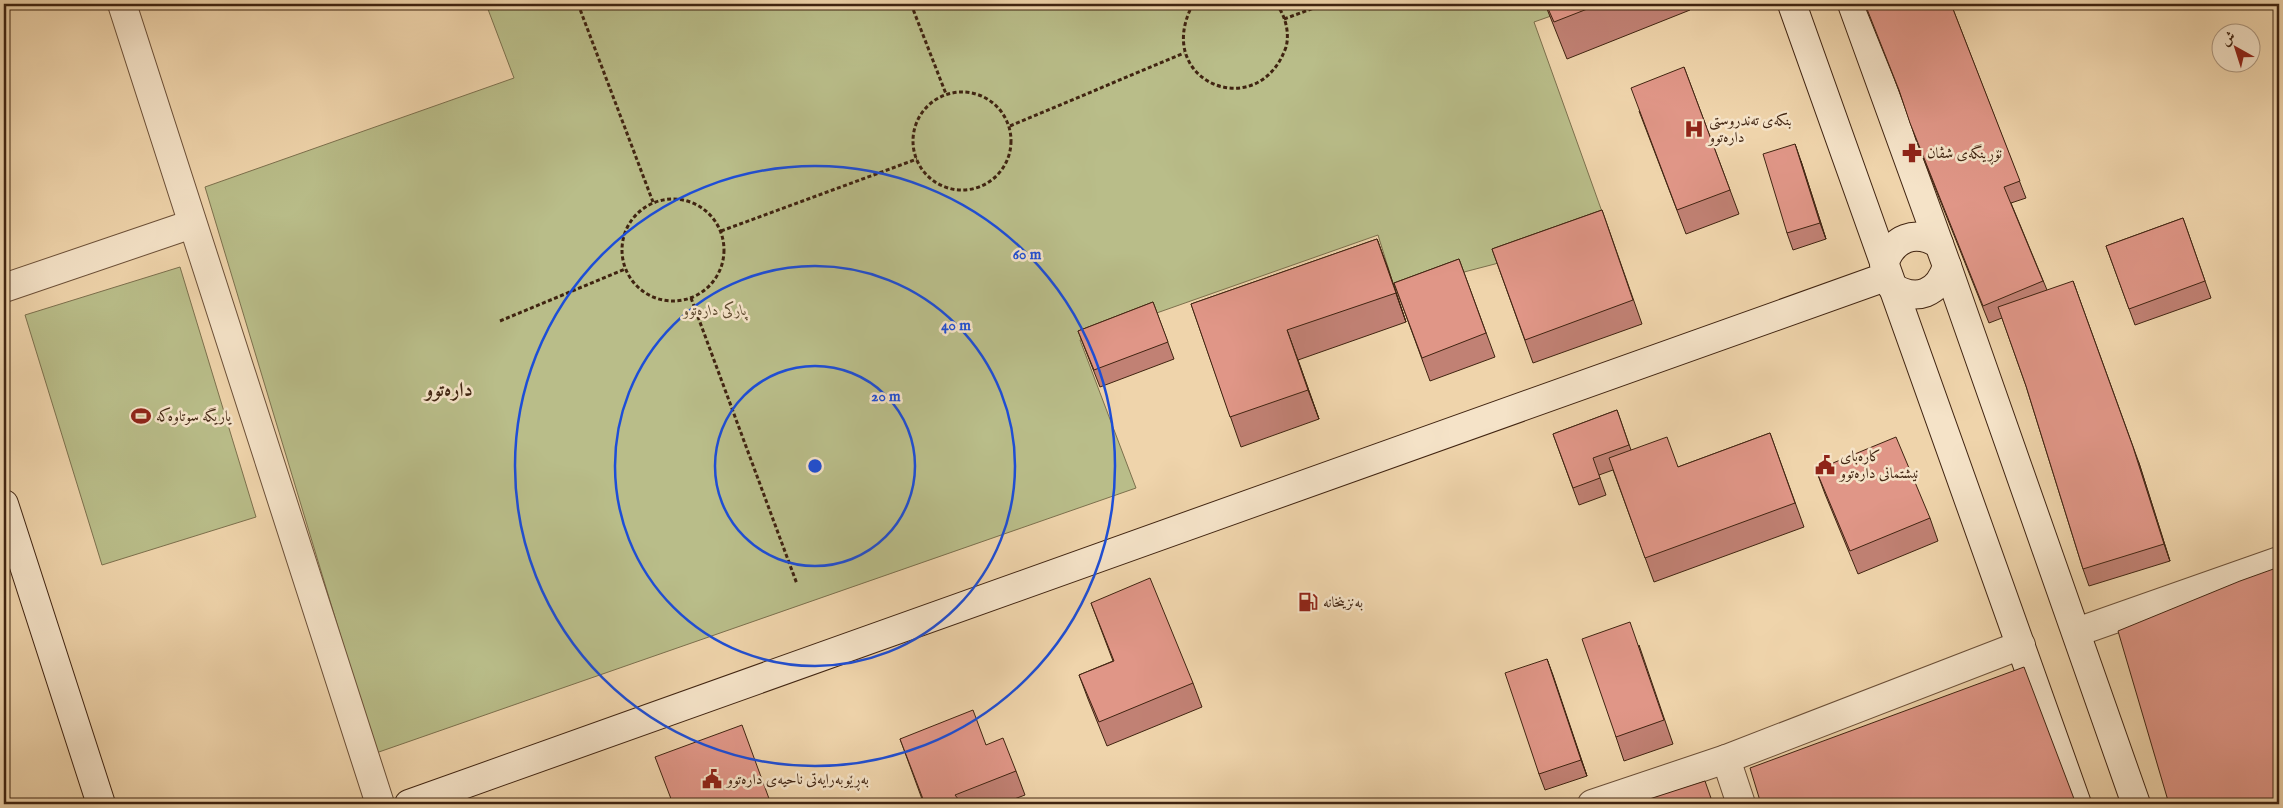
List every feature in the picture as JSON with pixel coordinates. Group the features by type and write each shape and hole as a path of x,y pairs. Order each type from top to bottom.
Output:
{"street":[{"path":"122,4 380,804"},
{"path":"1792,4 2078,804"},
{"path":"1852,4 2077,632 2136,804"},
{"path":"4,288 192,224"},
{"path":"1888,276 1893,246 1905,238 1921,236 1943,255"},
{"path":"1888,276 1910,295 1925,293 1938,285 1943,255"},
{"path":"409,804 1888,276"},
{"path":"4,504 101,804"},
{"path":"2077,632 2279,561"},
{"path":"1592,804 1726,759 2021,645"},
{"path":"1726,759 1741,804"}],"path":[{"path":"578,4 653,202"},
{"path":"911,4 946,94"},
{"path":"1193,4 1185,19 1182,36 1184,52 1192,68 1206,80 1222,87 1239,88 1256,84 1271,74 1281,60 1287,43 1286,26 1276,4"},
{"path":"1284,19 1325,4"},
{"path":"1010,126 1184,52"},
{"path":"961,91 991,100 1003,112 1010,126 1012,141 1009,157 996,177 976,189 958,190 942,186 928,177 917,159 913,148 914,131 920,116 931,103 946,94 961,91"},
{"path":"721,231 917,159"},
{"path":"669,198 685,200 700,206 712,217 721,231 724,247 723,263 716,278 706,290 691,298 674,302 656,299 640,290 628,277 622,260 621,243 627,226 638,212 653,202 669,198"},
{"path":"500,321 625,269"},
{"path":"691,298 797,584"}],"green space":[{"name":"پارکی دارەتوو","path":"486,4 1585,4 1534,22 1610,234 1395,290 1378,235 1080,340 1136,488 376,753 205,187 514,78"},
{"name":"یاریگە سوتاوەکە","path":"180,267 256,517 102,565 25,315"}],"building":[{"path":"1546,4 1600,4 1554,22"},
{"path":"1865,4 1951,4 2020,181 2004,187 2043,281 1983,306"},
{"path":"1684,67 1730,190 1677,210 1631,88"},
{"path":"1795,144 1820,223 1787,233 1763,154"},
{"path":"1602,210 1633,300 1525,340 1492,249"},
{"path":"2183,218 2205,281 2129,309 2106,246"},
{"path":"1377,239 1396,293 1287,330 1308,390 1230,417 1191,304"},
{"path":"1459,259 1486,333 1422,358 1394,283"},
{"path":"2073,281 2133,447 2164,544 2083,569 2026,386 1998,307"},
{"path":"1153,302 1168,342 1094,370 1078,331"},
{"path":"1617,410 1629,445 1593,458 1600,478 1573,488 1553,434"},
{"path":"1770,433 1795,503 1645,558 1609,458 1667,437 1678,467"},
{"path":"1896,437 1930,518 1850,551 1816,470"},
{"path":"2279,567 2279,804 2169,804 2118,631"},
{"path":"1150,578 1193,683 1099,722 1079,675 1114,661 1091,603"},
{"path":"1630,622 1664,720 1616,737 1582,639"},
{"path":"1547,659 1581,760 1539,774 1505,673"},
{"path":"2024,667 2076,804 1761,804 1750,768"},
{"path":"973,710 986,745 1003,738 1016,771 955,795 962,804 918,804 923,799 900,739"},
{"path":"742,725 771,804 673,804 655,757"},
{"path":"1705,781 1713,804 1634,804"}],"place":[{"name":"بنکەی تەندروستی دارەتوو","path":"1694,129"},
{"name":"نۆڕینگەی شڤان","path":"1912,153"},
{"name":"یاریگە سوتاوەکە","path":"141,416"},
{"name":"کارەبای نیشتمانی دارەتوو","path":"1825,465"},
{"name":"بەنزینخانە","path":"1308,602"},
{"name":"بەڕێوبەرایەتی ناحیەی دارەتوو","path":"712,779"}],"district":[{"name":"دارەتوو","path":"449,389"}]}
